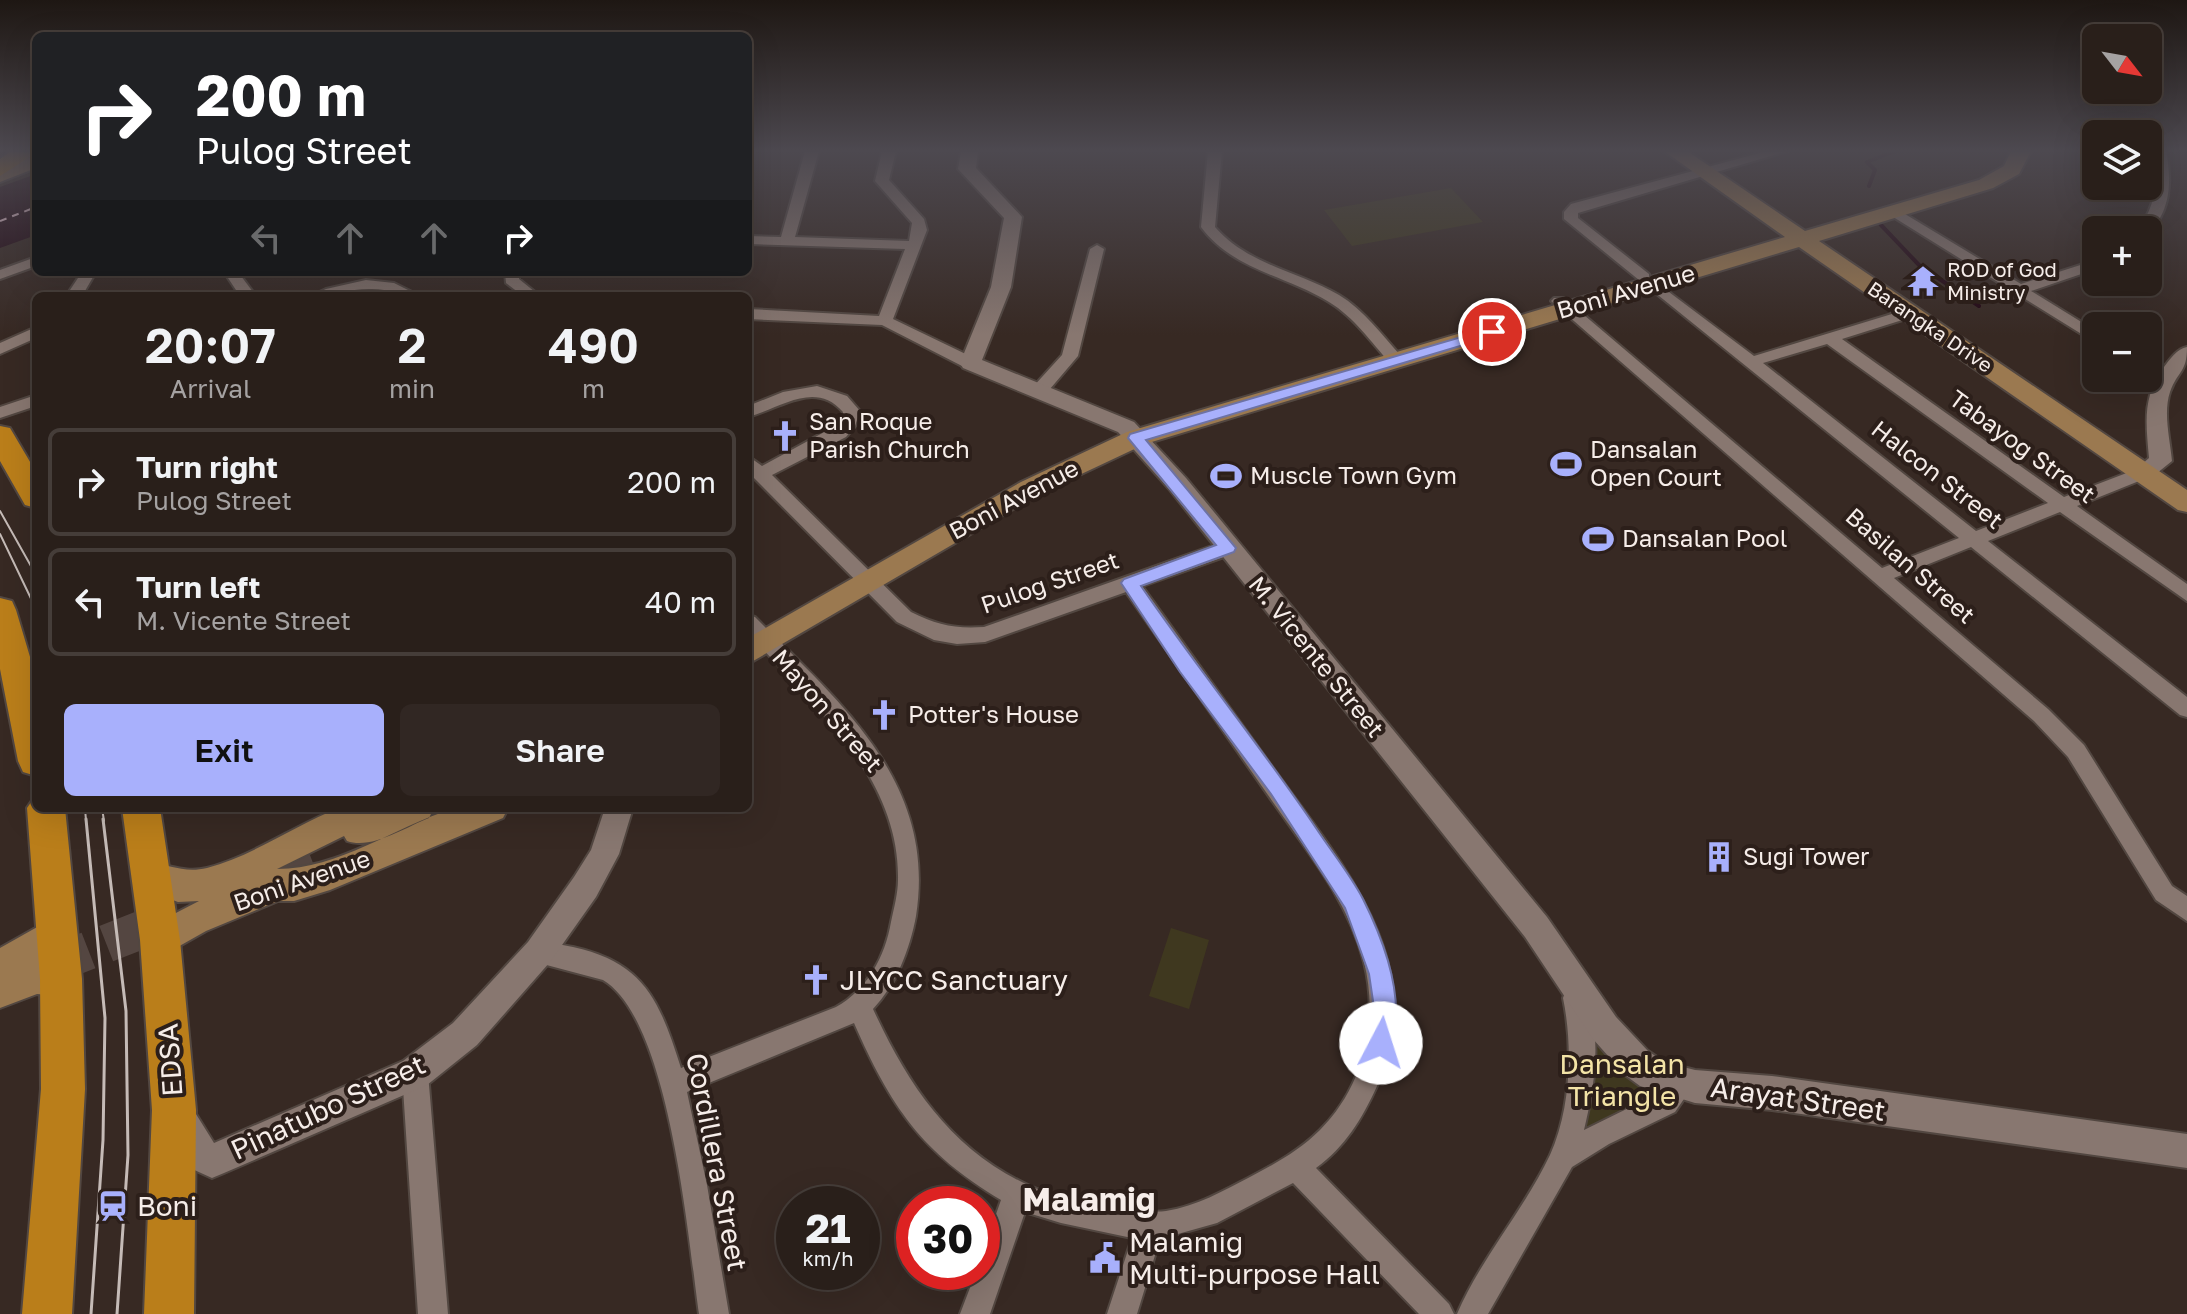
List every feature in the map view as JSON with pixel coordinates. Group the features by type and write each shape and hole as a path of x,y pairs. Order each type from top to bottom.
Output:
{"highway":[{"path":"0,435 32,491"},
{"path":"0,610 15,659 32,742"},
{"path":"46,812 61,979 63,1089 47,1314"},
{"name":"EDSA","path":"142,812 160,940 174,1110 169,1314"}],"main road":[{"name":"Barangka Drive","path":"1762,212 2187,503"},
{"name":"Boni Avenue","path":"754,637 1131,432 1648,281 1868,212"},
{"name":"Boni Avenue","path":"1797,236 1894,212"},
{"name":"Boni Avenue","path":"160,940 274,871 306,837 368,812"},
{"name":"Boni Avenue","path":"409,812 328,851 447,812"},
{"name":"Boni Avenue","path":"152,877 169,886 187,887 274,871 294,885 330,875 481,812"},
{"path":"0,968 55,934"},
{"path":"0,990 37,977 61,979"}],"street":[{"path":"787,241 795,212"},
{"path":"885,321 914,245 919,222 910,212"},
{"path":"970,363 1001,287 1013,217 1009,212"},
{"path":"1209,212 1208,227 1214,236 1237,253 1344,305 1392,355"},
{"name":"Halcon Street","path":"1571,212 1571,219 2187,709"},
{"path":"1896,212 2082,329"},
{"path":"752,240 914,245"},
{"path":"1038,392 1070,356 1097,249"},
{"path":"0,275 32,263"},
{"path":"2019,290 2082,269"},
{"path":"512,276 511,280 527,292"},
{"path":"336,292 377,282 402,292"},
{"name":"Basilan Street","path":"1563,305 1882,575 2041,715 2076,751 2164,893 2185,910"},
{"path":"1751,362 1910,313"},
{"name":"M. Vicente Street","path":"752,314 885,321 970,363 1131,432 1536,927 1570,979 1632,1059 1653,1074 1682,1083"},
{"path":"0,349 32,334"},
{"name":"Tabayog Street","path":"1830,338 2187,594"},
{"path":"2162,371 2187,353"},
{"path":"752,410 794,393 818,391 845,400 852,411 847,426 840,433 754,468"},
{"path":"1882,575 2143,473 2161,461 2155,392"},
{"path":"0,413 32,401"},
{"name":"Pulog Street","path":"754,468 904,617 934,632 957,636 985,634 1228,548"},
{"path":"859,1006 896,1084 917,1114 958,1154 1017,1195 1073,1211 1150,1226 1191,1218 1234,1201 1296,1167 1327,1143 1372,1073 1383,1026 1380,974 1365,929 1342,883 1130,583"},
{"name":"Mayon Street","path":"674,1084 818,1027 859,1006 892,963 912,882 912,856 888,783 863,747 754,637"},
{"name":"Pinatubo Street","path":"174,1110 202,1156 212,1161 415,1073 465,1034 539,952 604,854 618,812"},
{"name":"Cordillera Street","path":"539,952 596,965 630,986 647,1006 674,1084 714,1314"},
{"name":"M. Vicente Street","path":"1563,1158 1584,1066 1584,1029 1570,979"},
{"path":"415,1073 433,1314"},
{"name":"Arayat Street","path":"1472,1314 1563,1158 1600,1135 1666,1103 1682,1083 1758,1091 2082,1141 2187,1151"},
{"path":"1296,1167 1439,1314"},
{"path":"975,1314 1017,1195"},
{"path":"1122,1314 1150,1226"}],"green space":[{"path":"1326,212 1474,212 1483,222 1352,246"},
{"path":"1171,928 1209,940 1189,1009 1149,996"},
{"name":"Dansalan Triangle","path":"1591,1008 1680,1089 1579,1135"}],"shaded area":[{"path":"0,212 32,212 32,236 0,248"}],"waterway":[{"path":"1881,225 1919,265 1979,306"}],"ferry route":[{"path":"0,221 22,212"}],"tunnel":[{"path":"278,878 331,858"},
{"path":"0,985 177,916"}],"tram line":[{"path":"0,511 32,568"},
{"path":"0,534 32,601"},
{"path":"85,812 86,821"},
{"path":"103,812 104,821"},
{"path":"86,819 105,1018 103,1140 91,1314"},
{"path":"103,819 126,1011 128,1155 117,1314"}],"place":[{"name":"ROD of God Ministry","path":"1923,281"},
{"name":"San Roque Parish Church","path":"785,436"},
{"name":"Dansalan Open Court","path":"1566,464"},
{"name":"Muscle Town Gym","path":"1226,476"},
{"name":"Dansalan Pool","path":"1598,539"},
{"name":"Potter's House","path":"884,715"},
{"name":"Sugi Tower","path":"1719,857"},
{"name":"JLYCC Sanctuary","path":"816,980"},
{"name":"Boni","path":"113,1206"},
{"name":"Malamig Multi-purpose Hall","path":"1105,1258"}],"district":[{"name":"Malamig","path":"1089,1200"}],"route":[{"path":"1381,1043 1384,1001 1380,974 1354,903 1278,788 1186,667 1130,583 1228,548 1178,484 1136,438 1492,332"}]}
